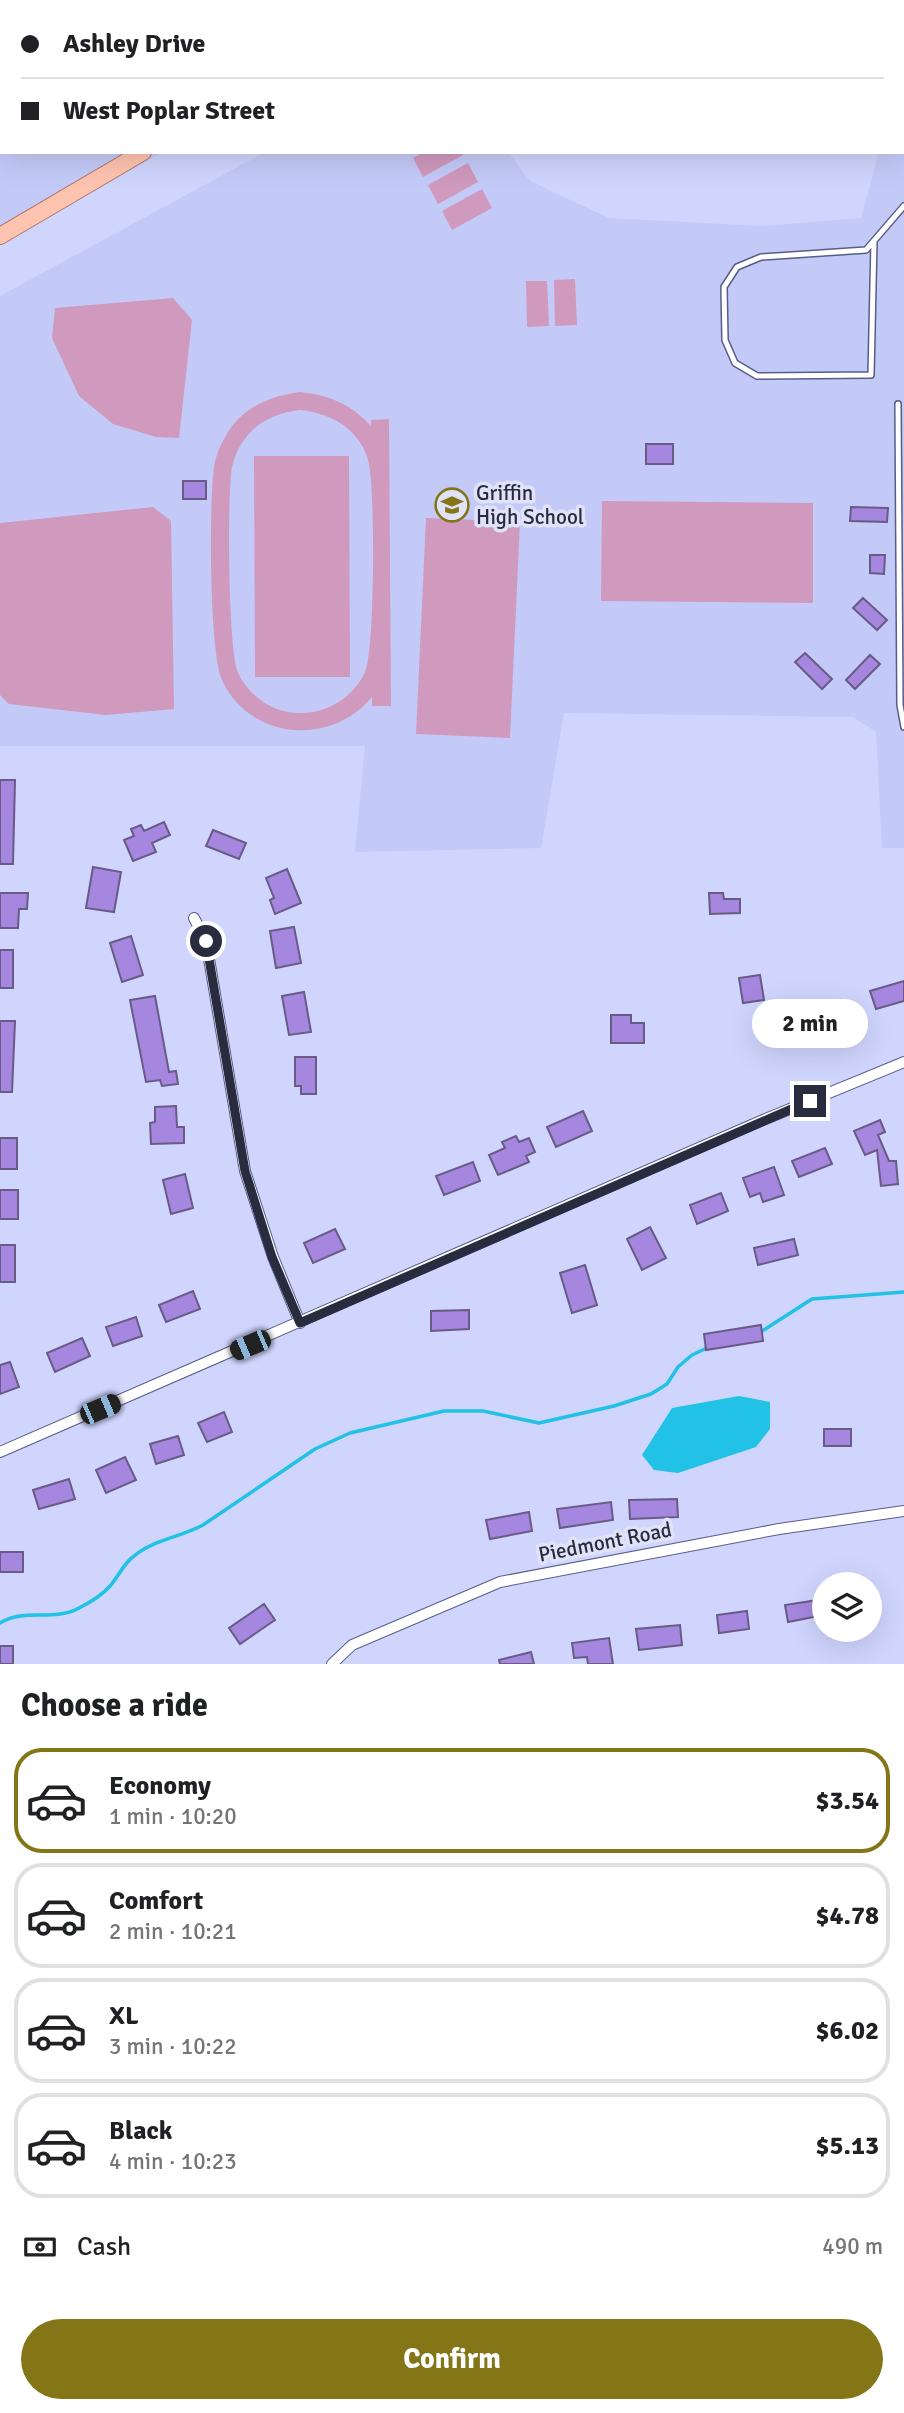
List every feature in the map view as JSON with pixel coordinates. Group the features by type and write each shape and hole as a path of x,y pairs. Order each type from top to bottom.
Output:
{"main road":[{"path":"0,236 8,225 139,154"}],"street":[{"path":"194,918 206,941 245,1171 272,1257 300,1323"},
{"path":"0,1452 904,1062"},
{"name":"Piedmont Road","path":"332,1664 352,1645 500,1582 779,1528 904,1511"}],"lane":[{"path":"874,241 871,375 757,376 735,363 725,340 724,287 737,267 761,257 866,250 904,206"},
{"path":"898,404 900,705 904,727"}],"shaded area":[{"path":"0,154 159,154 0,244"},
{"name":"Griffin High School","path":"261,154 510,154 530,181 609,218 761,226 861,218 878,154 904,154 904,848 882,848 876,732 853,717 564,713 541,848 355,852 365,746 0,746 0,296"},
{"path":"420,154 463,155 423,177 413,158"},
{"path":"468,163 478,182 438,204 428,185"},
{"path":"482,189 492,208 452,230 442,211"},
{"path":"575,279 577,325 555,326 554,280"},
{"path":"526,281 547,281 549,326 527,327"},
{"path":"173,298 192,320 179,438 156,437 113,424 79,396 52,338 55,308"},
{"path":"300,392 330,398 356,412 371,426 371,420 389,419 391,706 372,706 372,697 355,713 335,724 292,730 271,725 251,715 235,700 222,680 212,609 211,542 212,485 221,445 234,423 250,409","holes":["309,411 333,419 347,428 359,441 367,456 372,506 371,634 365,672 354,689 340,702 322,710 292,713 264,703 249,690 238,673 230,606 230,483 235,458 253,429 283,413"]},
{"path":"254,456 349,456 350,677 255,677"},
{"path":"602,501 813,503 813,603 601,601"},
{"path":"153,507 171,521 174,709 106,715 9,704 0,695 0,523"},
{"path":"426,518 520,522 510,738 416,734"},
{"path":"739,1396 770,1402 770,1429 756,1447 678,1473 654,1470 642,1455 672,1408"}],"building":[{"path":"646,444 673,444 673,464 646,464"},
{"path":"183,481 206,481 206,499 183,499"},
{"path":"851,507 888,508 887,522 850,521"},
{"path":"870,555 885,555 884,574 870,573"},
{"path":"863,598 887,620 877,630 853,608"},
{"path":"805,653 832,679 822,689 795,662"},
{"path":"870,655 880,664 855,689 846,680"},
{"path":"0,780 15,780 13,864 0,864"},
{"path":"164,822 170,835 152,843 156,852 133,861 124,840 134,836 131,829 141,825 144,831"},
{"path":"213,830 246,843 239,859 206,846"},
{"path":"93,867 121,872 114,912 86,908"},
{"path":"287,869 301,903 275,914 270,900 274,898 266,878"},
{"path":"0,893 28,893 27,909 19,909 18,928 0,928"},
{"path":"709,893 723,893 724,899 740,899 740,913 710,914"},
{"path":"294,927 301,963 276,968 270,931"},
{"path":"131,936 143,975 122,982 110,943"},
{"path":"0,950 13,950 13,988 0,988"},
{"path":"760,975 764,1000 743,1003 739,978"},
{"path":"904,981 904,1001 876,1009 870,991"},
{"path":"304,992 311,1032 289,1035 282,996"},
{"path":"155,996 169,1072 176,1071 178,1084 162,1086 160,1080 146,1082 130,1000"},
{"path":"805,1004 807,1030 768,1034 765,1007"},
{"path":"611,1015 631,1015 631,1023 644,1023 644,1043 611,1043"},
{"path":"0,1021 15,1021 12,1092 0,1092"},
{"path":"295,1057 316,1057 316,1094 301,1094 301,1086 295,1086"},
{"path":"176,1106 177,1127 184,1127 184,1143 151,1144 150,1123 155,1122 155,1107"},
{"path":"583,1111 592,1131 556,1147 547,1127"},
{"path":"880,1120 885,1132 878,1135 889,1161 896,1161 898,1184 881,1186 877,1150 865,1155 854,1131"},
{"path":"516,1136 519,1142 529,1138 535,1152 526,1156 529,1162 498,1175 489,1155 505,1148 502,1142"},
{"path":"0,1138 17,1138 17,1169 0,1169"},
{"path":"825,1148 832,1164 799,1177 792,1161"},
{"path":"473,1162 480,1181 444,1195 436,1176"},
{"path":"774,1167 784,1195 763,1202 760,1193 750,1197 743,1178"},
{"path":"185,1174 193,1208 171,1214 163,1180"},
{"path":"0,1190 18,1190 18,1219 0,1219"},
{"path":"721,1193 728,1211 697,1224 690,1205"},
{"path":"650,1227 666,1258 642,1270 627,1239"},
{"path":"335,1229 345,1249 313,1263 304,1243"},
{"path":"794,1239 798,1255 758,1265 754,1248"},
{"path":"0,1245 15,1245 15,1282 0,1282"},
{"path":"585,1265 597,1305 572,1313 560,1273"},
{"path":"193,1291 200,1309 166,1322 159,1305"},
{"path":"469,1310 469,1329 431,1331 431,1311"},
{"path":"136,1317 142,1336 113,1346 106,1327"},
{"path":"761,1325 763,1341 706,1350 704,1334"},
{"path":"82,1338 90,1356 55,1372 47,1353"},
{"path":"10,1362 19,1387 0,1394 0,1365"},
{"path":"224,1412 232,1432 207,1442 198,1423"},
{"path":"824,1429 851,1429 851,1446 824,1446"},
{"path":"178,1436 184,1455 156,1464 150,1444"},
{"path":"125,1457 136,1480 106,1493 96,1470"},
{"path":"69,1479 75,1499 39,1509 33,1490"},
{"path":"677,1499 678,1517 630,1519 629,1500"},
{"path":"611,1502 613,1520 560,1528 557,1509"},
{"path":"529,1512 532,1531 490,1539 486,1520"},
{"path":"0,1552 23,1552 23,1572 0,1572"},
{"path":"812,1601 812,1617 788,1622 785,1605"},
{"path":"264,1604 275,1620 240,1644 229,1628"},
{"path":"747,1611 749,1629 719,1633 717,1615"},
{"path":"680,1625 682,1645 639,1650 636,1629"},
{"path":"609,1638 613,1664 588,1664 587,1657 574,1658 572,1643"},
{"path":"0,1646 13,1646 13,1664 0,1664"},
{"path":"531,1652 534,1664 500,1664 499,1660"}],"waterway":[{"path":"759,1333 812,1299 904,1292"},
{"path":"0,1623 19,1616 69,1612 83,1606 107,1589 134,1556 158,1542 203,1525 315,1449 350,1433 444,1411 483,1411 539,1423 614,1406 651,1394 667,1384 678,1367 692,1355 709,1347"}],"place":[{"name":"Griffin High School","path":"452,505"}],"route":[{"path":"206,941 245,1171 272,1257 300,1323 810,1101"}]}
